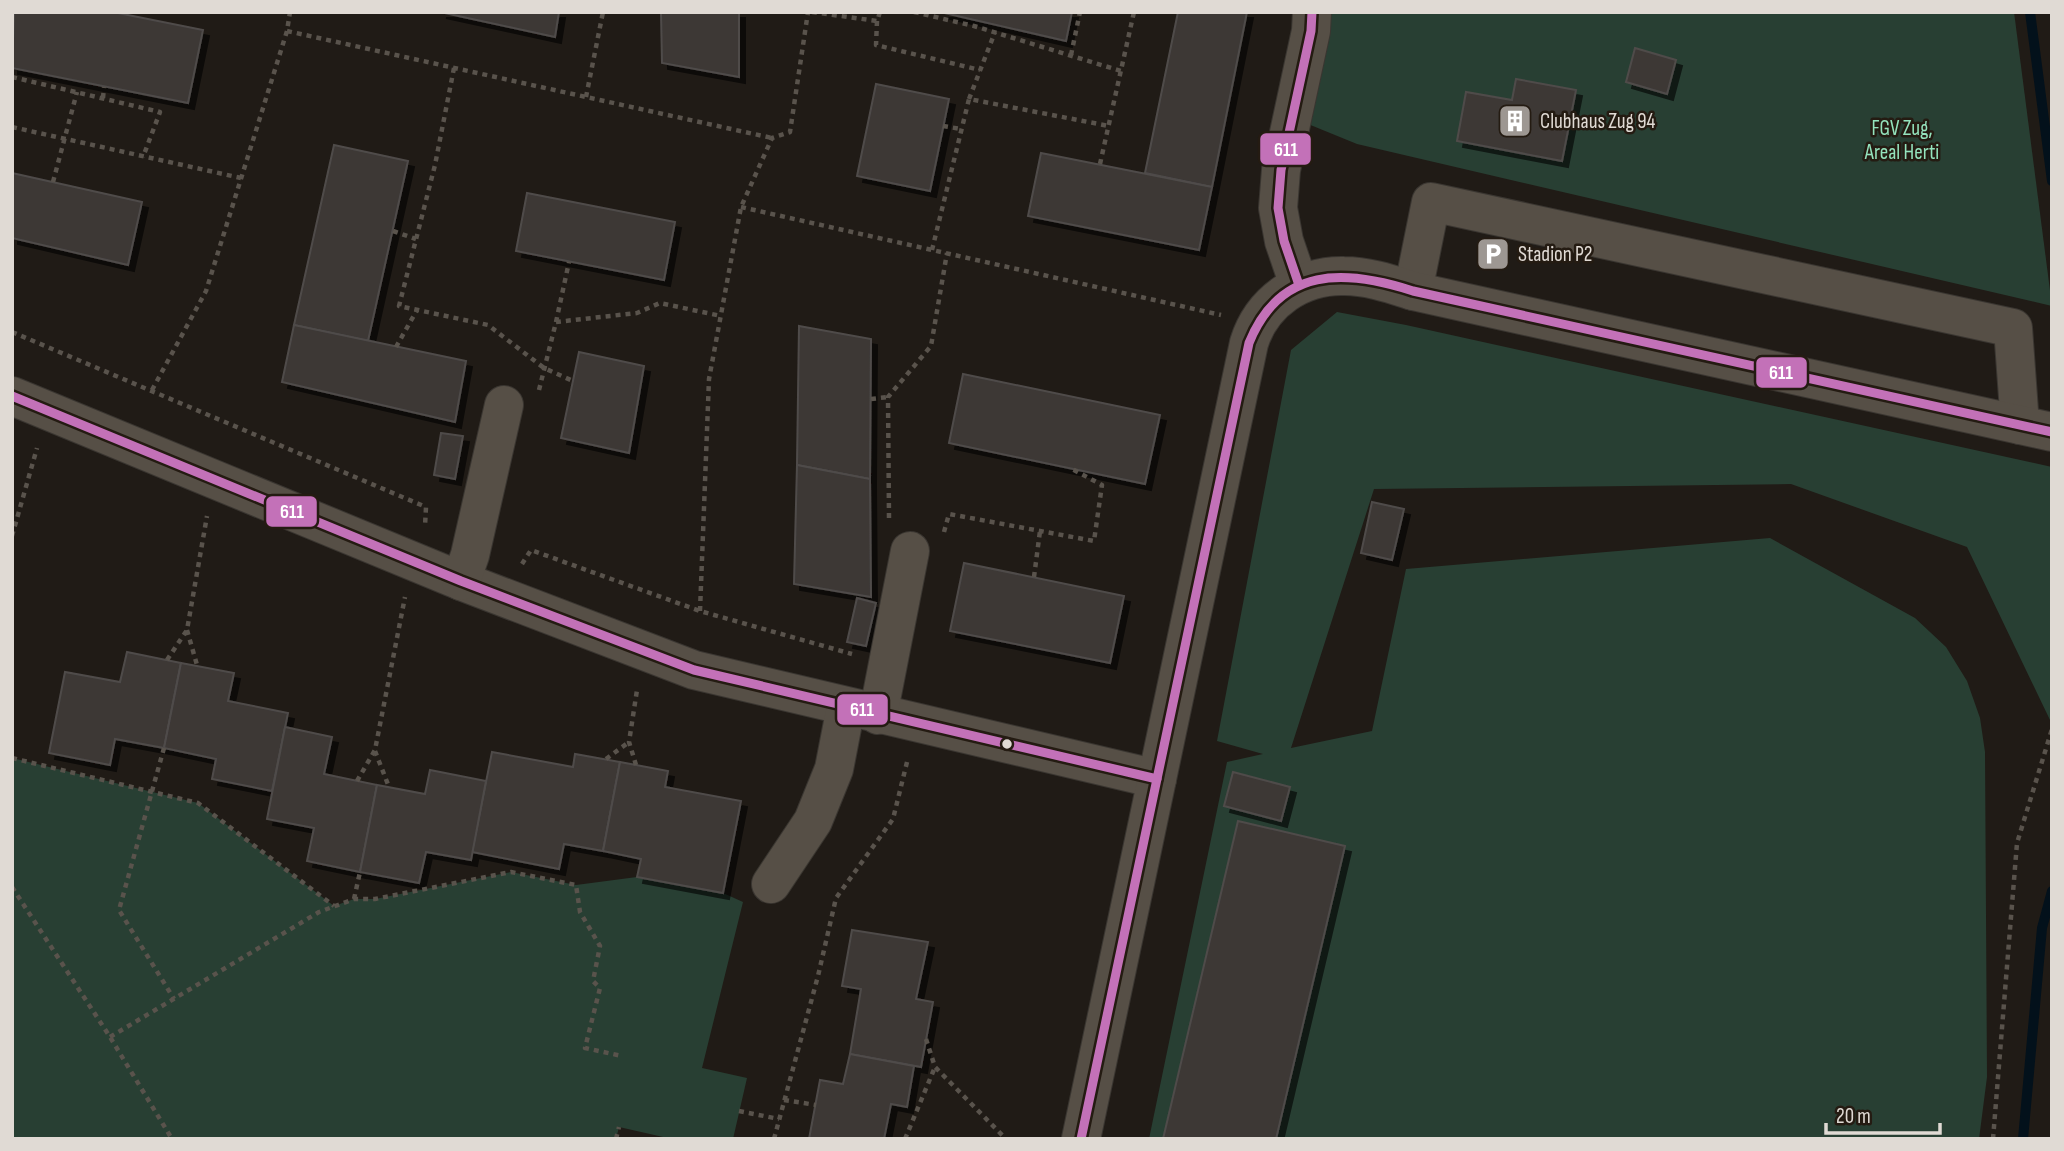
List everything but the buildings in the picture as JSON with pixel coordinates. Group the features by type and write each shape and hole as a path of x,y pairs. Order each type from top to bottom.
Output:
{"street":[{"path":"1299,285 1284,241 1278,208 1282,170 1311,31 1312,12"},
{"path":"1081,1139 1254,326 1274,302 1299,285 1319,278 1345,276 1378,280 1413,291 2036,428 2013,328 1431,202 1413,291"},
{"path":"12,396 461,581 694,670 1157,779"},
{"path":"461,581 470,555 504,405"},
{"path":"771,884 813,821 862,711 914,538"}],"path":[{"path":"152,390 206,291 287,31 290,12"},
{"path":"586,97 603,12"},
{"path":"287,31 772,138 790,132 810,12 877,20"},
{"path":"880,12 876,45 980,70"},
{"path":"914,12 974,23 995,33 1121,71"},
{"path":"1071,55 1080,12"},
{"path":"1100,164 1135,12"},
{"path":"932,250 969,99 995,33"},
{"path":"454,68 435,165 400,306 488,325 544,369 573,381"},
{"path":"12,77 160,112 142,157"},
{"path":"103,98 104,87"},
{"path":"53,182 77,92"},
{"path":"969,99 1109,126"},
{"path":"943,126 961,129"},
{"path":"12,127 241,178"},
{"path":"700,611 709,379 741,207 772,138"},
{"path":"741,207 1213,313 1254,326"},
{"path":"393,231 416,239"},
{"path":"871,399 888,397 930,346 947,253"},
{"path":"556,322 569,261"},
{"path":"637,313 660,303 721,316"},
{"path":"396,347 417,310"},
{"path":"888,397 914,538 949,514 1094,541 1102,485 1072,468"},
{"path":"12,536 39,439"},
{"path":"167,660 187,630 208,511"},
{"path":"1034,577 1040,531"},
{"path":"357,780 375,750 405,592"},
{"path":"187,630 197,666"},
{"path":"636,765 629,742 638,681"},
{"path":"1993,1139 2017,843 2052,729"},
{"path":"606,759 629,742"},
{"path":"774,1139 836,898 893,819 912,746"},
{"path":"164,748 119,910 174,999"},
{"path":"375,750 389,787"},
{"path":"12,758 198,803 334,906"},
{"path":"354,899 360,872"},
{"path":"110,1037 319,912 354,899 375,900 511,872 576,885 580,912 600,946 593,981 600,988 585,1048 622,1056"},
{"path":"12,887 110,1037 172,1139"},
{"path":"926,1039 935,1068 1006,1139"},
{"path":"905,1139 935,1068"},
{"path":"784,1100 816,1105"},
{"path":"739,1111 779,1119"},
{"path":"616,1139 619,1127"}],"green space":[{"name":"FGV Zug, Areal Herti","path":"1327,12 2014,12 2052,306 1357,144 1308,124"},
{"path":"1337,312 2052,467 2050,720 1967,547 1791,484 1374,489 1291,748 1372,731 1406,569 1770,538 1915,618 1946,647 1967,681 1980,718 1985,752 1987,1077 1979,1139 1149,1139 1227,762 1263,754 1217,741 1291,350"},
{"path":"12,758 198,803 334,906 354,899 375,899 511,872 576,885 637,877 723,893 743,902 702,1068 747,1078 733,1139 672,1139 619,1127 616,1139 12,1139"}],"waterway":[{"path":"2030,12 2052,181"},
{"path":"2023,1139 2042,928 2052,891"}],"transit line":[{"name":"611","path":"1299,285 1284,241 1278,208 1281,170 1311,31 1312,12"},
{"name":"611","path":"1081,1139 1249,343 1262,318 1278,299 1297,287 1317,280 1339,277 1363,279 2052,432"},
{"name":"611","path":"12,396 461,581 694,670 1157,779"}],"place":[{"name":"Clubhaus Zug 94","path":"1515,121"},
{"name":"Stadion P2","path":"1493,254"}]}
